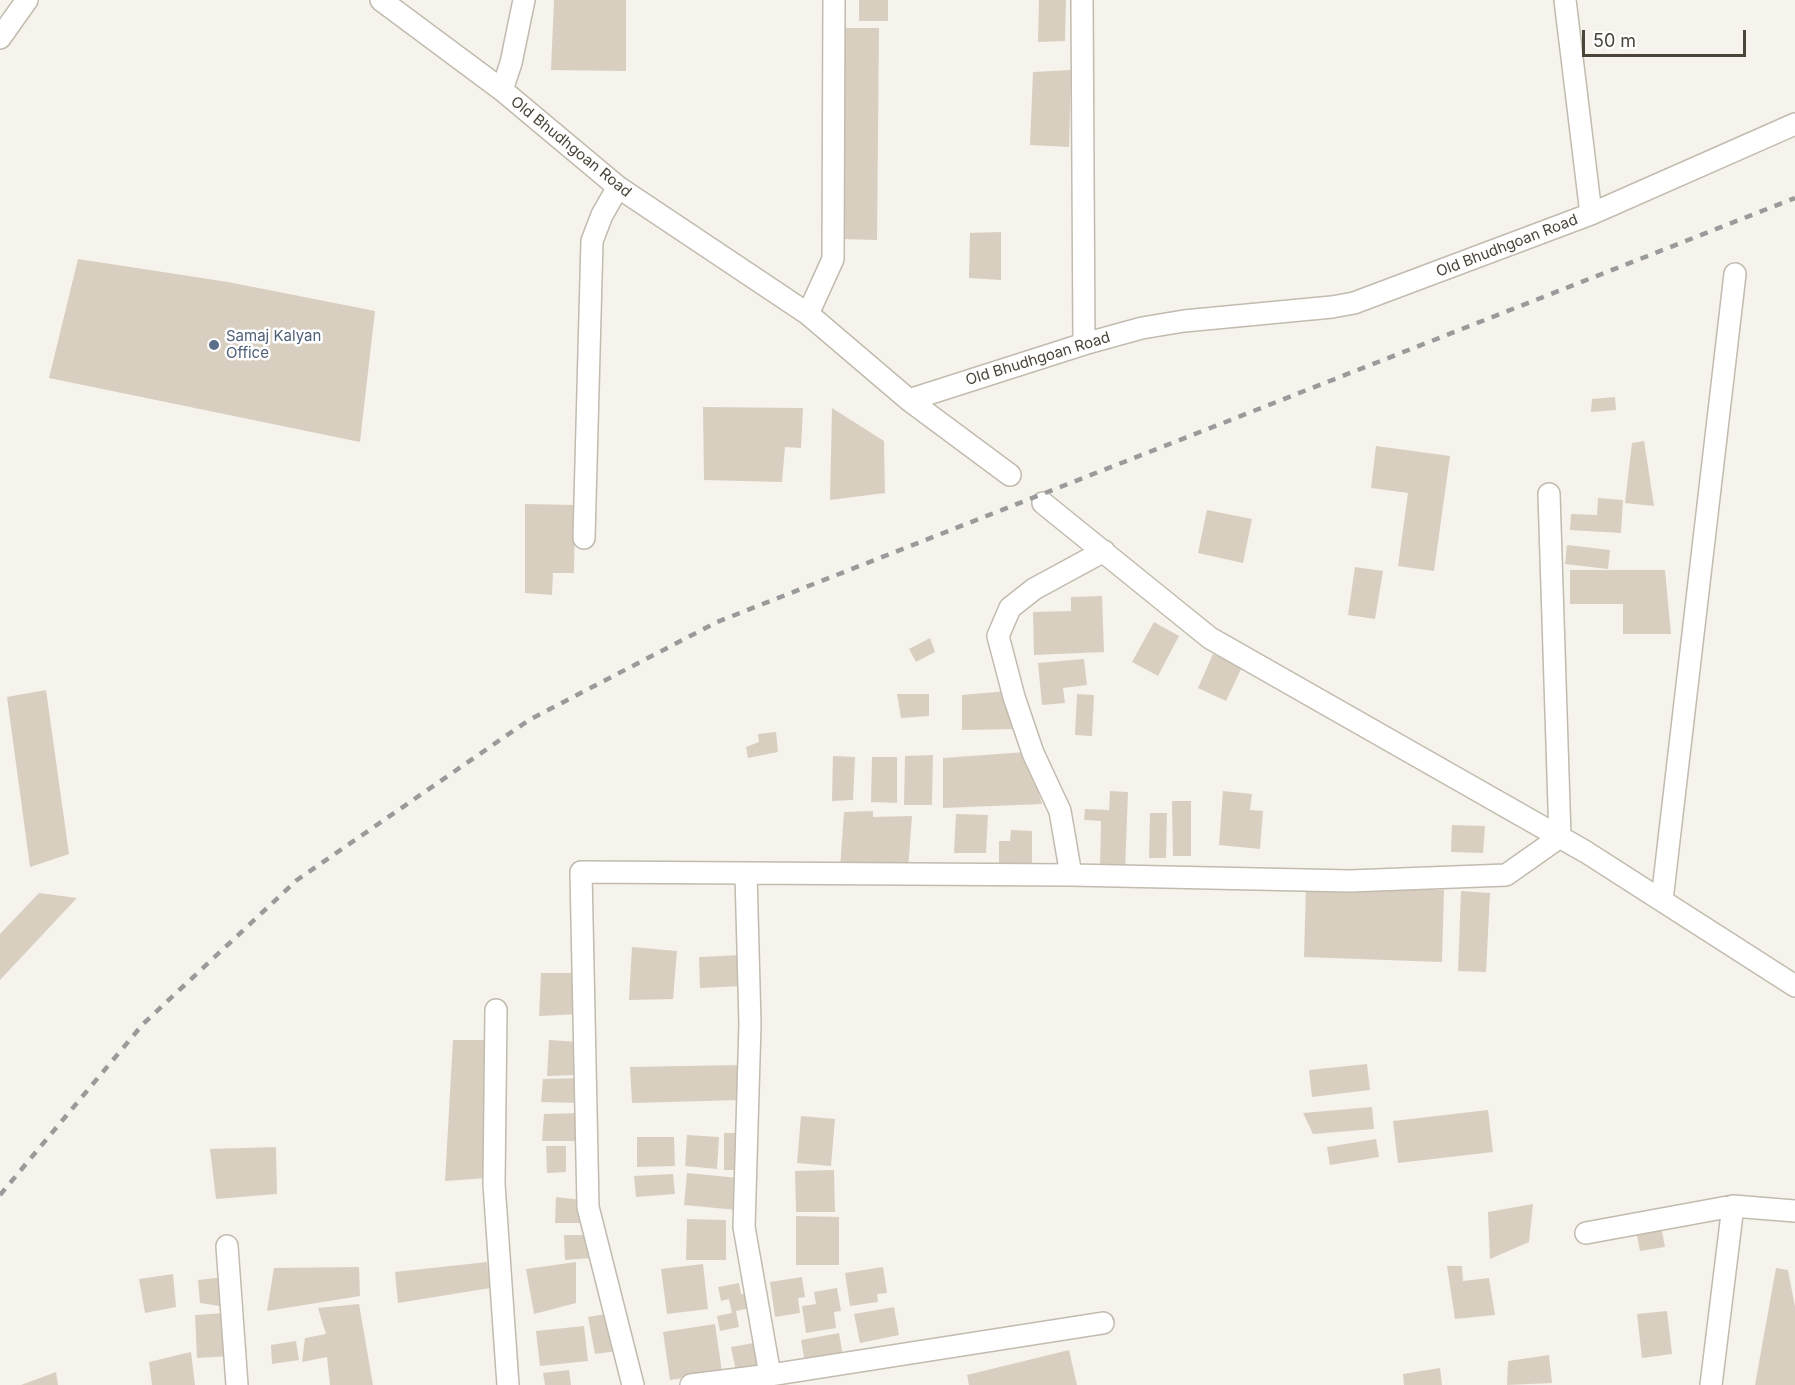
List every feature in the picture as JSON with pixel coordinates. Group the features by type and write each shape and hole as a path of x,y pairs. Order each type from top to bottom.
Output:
{"street":[{"path":"0,38 27,0"},
{"name":"Old Bhudhgoan Road","path":"381,0 502,90 618,187 808,314 909,400 1084,344 1165,323 1354,303 1591,214 1795,124"},
{"path":"502,90 511,63 524,0"},
{"path":"808,314 833,259 834,0"},
{"path":"1082,0 1084,344"},
{"path":"1565,0 1591,214"},
{"path":"584,538 591,241 618,187"},
{"path":"1662,900 1735,274"},
{"path":"909,400 1010,475"},
{"path":"1549,494 1560,837"},
{"path":"1043,503 1210,638 1560,837 1795,986"},
{"path":"1071,875 1060,811 1033,753 1014,697 998,636 1010,608 1034,589 1104,552"},
{"path":"633,1385 588,1207 581,872 1071,875 1350,881 1506,875 1560,837"},
{"path":"746,874 750,1024 744,1227 770,1374"},
{"path":"496,1010 494,1184 508,1385"},
{"path":"1586,1233 1733,1206 1795,1210"},
{"path":"1711,1385 1733,1206"},
{"path":"227,1246 237,1385"},
{"path":"691,1385 1103,1323"}],"building":[{"path":"554,0 626,0 626,71 551,70"},
{"path":"859,0 888,0 888,21 859,21"},
{"path":"1039,0 1066,0 1065,41 1038,42"},
{"path":"844,28 879,28 877,240 842,239"},
{"path":"1071,70 1069,147 1030,145 1033,72"},
{"path":"1001,232 1001,280 969,278 970,233"},
{"name":"Samaj Kalyan Office","path":"78,259 228,282 375,311 360,442 49,378"},
{"path":"1615,397 1616,410 1591,412 1592,399"},
{"path":"703,407 803,408 801,448 785,447 782,482 704,480"},
{"path":"832,408 884,441 885,493 830,500"},
{"path":"1644,441 1654,506 1625,503 1632,443"},
{"path":"1376,446 1450,456 1434,571 1398,566 1408,493 1371,488"},
{"path":"1598,498 1623,500 1621,533 1570,530 1571,514 1597,515"},
{"path":"525,504 575,505 574,573 553,573 552,595 525,593"},
{"path":"1207,510 1252,519 1243,563 1198,553"},
{"path":"1567,545 1610,550 1608,569 1565,564"},
{"path":"1355,567 1383,571 1375,619 1348,615"},
{"path":"1570,570 1665,570 1671,634 1623,634 1623,604 1570,604"},
{"path":"1102,596 1104,652 1034,655 1033,612 1071,611 1071,597"},
{"path":"1154,622 1179,636 1158,676 1132,662"},
{"path":"930,638 935,652 916,662 909,649"},
{"path":"1213,654 1242,667 1226,701 1198,688"},
{"path":"1084,659 1087,685 1063,688 1065,703 1042,705 1038,663"},
{"path":"46,690 69,854 30,867 7,697"},
{"path":"1007,691 1019,729 962,730 962,695"},
{"path":"897,694 929,694 929,716 901,718"},
{"path":"1077,694 1094,695 1092,736 1075,735"},
{"path":"776,732 778,752 748,758 746,747 759,742 758,734"},
{"path":"1026,752 1042,804 943,808 943,758"},
{"path":"933,755 932,805 904,805 905,756"},
{"path":"833,756 855,757 853,800 832,801"},
{"path":"872,757 897,757 897,803 871,802"},
{"path":"1110,791 1128,792 1125,871 1100,870 1101,821 1084,820 1085,809 1109,810"},
{"path":"1223,791 1252,794 1250,810 1263,811 1260,849 1219,845"},
{"path":"1172,801 1191,801 1191,856 1173,856"},
{"path":"873,811 873,817 912,816 908,870 840,869 844,812"},
{"path":"1150,813 1167,813 1166,858 1149,858"},
{"path":"956,814 988,815 986,853 954,853"},
{"path":"1452,825 1485,826 1483,853 1451,852"},
{"path":"1011,830 1032,831 1032,871 999,868 999,841 1010,841"},
{"path":"1306,886 1444,890 1442,962 1304,957"},
{"path":"1461,891 1490,893 1486,972 1458,971"},
{"path":"39,893 77,898 0,980 0,934"},
{"path":"632,947 677,951 673,999 629,1000"},
{"path":"742,955 743,986 700,988 699,957"},
{"path":"571,969 580,969 581,1014 539,1016 541,973 572,973"},
{"path":"453,1040 491,1040 488,1178 445,1181"},
{"path":"549,1040 580,1042 581,1075 547,1076"},
{"path":"1367,1064 1370,1090 1312,1097 1309,1070"},
{"path":"740,1065 741,1100 632,1103 630,1067"},
{"path":"583,1078 583,1103 541,1102 543,1079"},
{"path":"1372,1107 1374,1129 1313,1134 1303,1113"},
{"path":"1488,1110 1493,1152 1398,1163 1393,1121"},
{"path":"582,1113 583,1141 542,1141 544,1114"},
{"path":"801,1116 835,1119 831,1166 797,1163"},
{"path":"724,1133 740,1133 740,1170 724,1170"},
{"path":"687,1135 719,1137 717,1169 685,1166"},
{"path":"637,1137 674,1137 675,1166 637,1167"},
{"path":"1376,1139 1379,1157 1330,1165 1327,1147"},
{"path":"546,1146 566,1146 566,1172 547,1173"},
{"path":"276,1147 277,1194 216,1199 210,1149"},
{"path":"834,1170 835,1212 796,1212 795,1171"},
{"path":"687,1173 739,1178 737,1210 684,1205"},
{"path":"673,1174 675,1194 636,1197 634,1176"},
{"path":"556,1197 583,1200 582,1223 555,1223"},
{"path":"1533,1204 1529,1242 1490,1259 1488,1212"},
{"path":"796,1216 839,1217 839,1265 796,1265"},
{"path":"687,1219 726,1220 726,1260 686,1260"},
{"path":"1661,1226 1665,1247 1640,1251 1636,1230"},
{"path":"564,1235 591,1235 592,1258 565,1260"},
{"path":"487,1262 490,1288 398,1303 395,1272"},
{"path":"576,1262 576,1303 534,1314 526,1269"},
{"path":"703,1264 708,1309 667,1314 661,1269"},
{"path":"1447,1266 1462,1266 1463,1281 1489,1278 1495,1315 1455,1319"},
{"path":"359,1267 360,1296 267,1311 274,1268"},
{"path":"883,1267 887,1293 877,1294 878,1302 850,1306 845,1273"},
{"path":"1776,1268 1788,1270 1795,1307 1795,1385 1755,1385"},
{"path":"173,1274 176,1307 145,1313 139,1279"},
{"path":"224,1277 227,1307 200,1303 198,1280"},
{"path":"802,1277 805,1297 798,1298 800,1313 775,1317 770,1282"},
{"path":"739,1283 741,1294 752,1292 755,1307 736,1311 739,1327 720,1331 717,1316 732,1313 729,1299 721,1301 718,1287"},
{"path":"837,1288 841,1311 834,1312 836,1328 806,1333 802,1306 816,1304 814,1292"},
{"path":"359,1304 373,1385 330,1385 327,1357 302,1362 305,1338 326,1334 318,1308"},
{"path":"894,1307 899,1335 860,1343 854,1314"},
{"path":"1667,1311 1672,1354 1642,1358 1637,1314"},
{"path":"225,1313 233,1356 197,1358 195,1315"},
{"path":"611,1313 618,1351 595,1354 588,1317"},
{"path":"715,1324 722,1372 670,1380 663,1332"},
{"path":"584,1326 588,1361 540,1366 536,1331"},
{"path":"839,1333 843,1356 805,1363 801,1340"},
{"path":"296,1341 299,1360 272,1364 271,1345"},
{"path":"760,1342 765,1371 737,1376 731,1347"},
{"path":"1069,1350 1077,1385 969,1385 967,1375"},
{"path":"191,1352 195,1385 152,1385 149,1362"},
{"path":"1549,1355 1552,1383 1507,1385 1508,1361"},
{"path":"1440,1368 1442,1385 1404,1385 1403,1374"},
{"path":"569,1370 571,1385 545,1385 543,1373"},
{"path":"56,1372 58,1385 21,1385"}],"railway":[{"path":"0,1195 143,1024 297,880 529,720 717,622 1795,198"}],"place":[{"name":"Samaj Kalyan Office","path":"214,345"}]}
